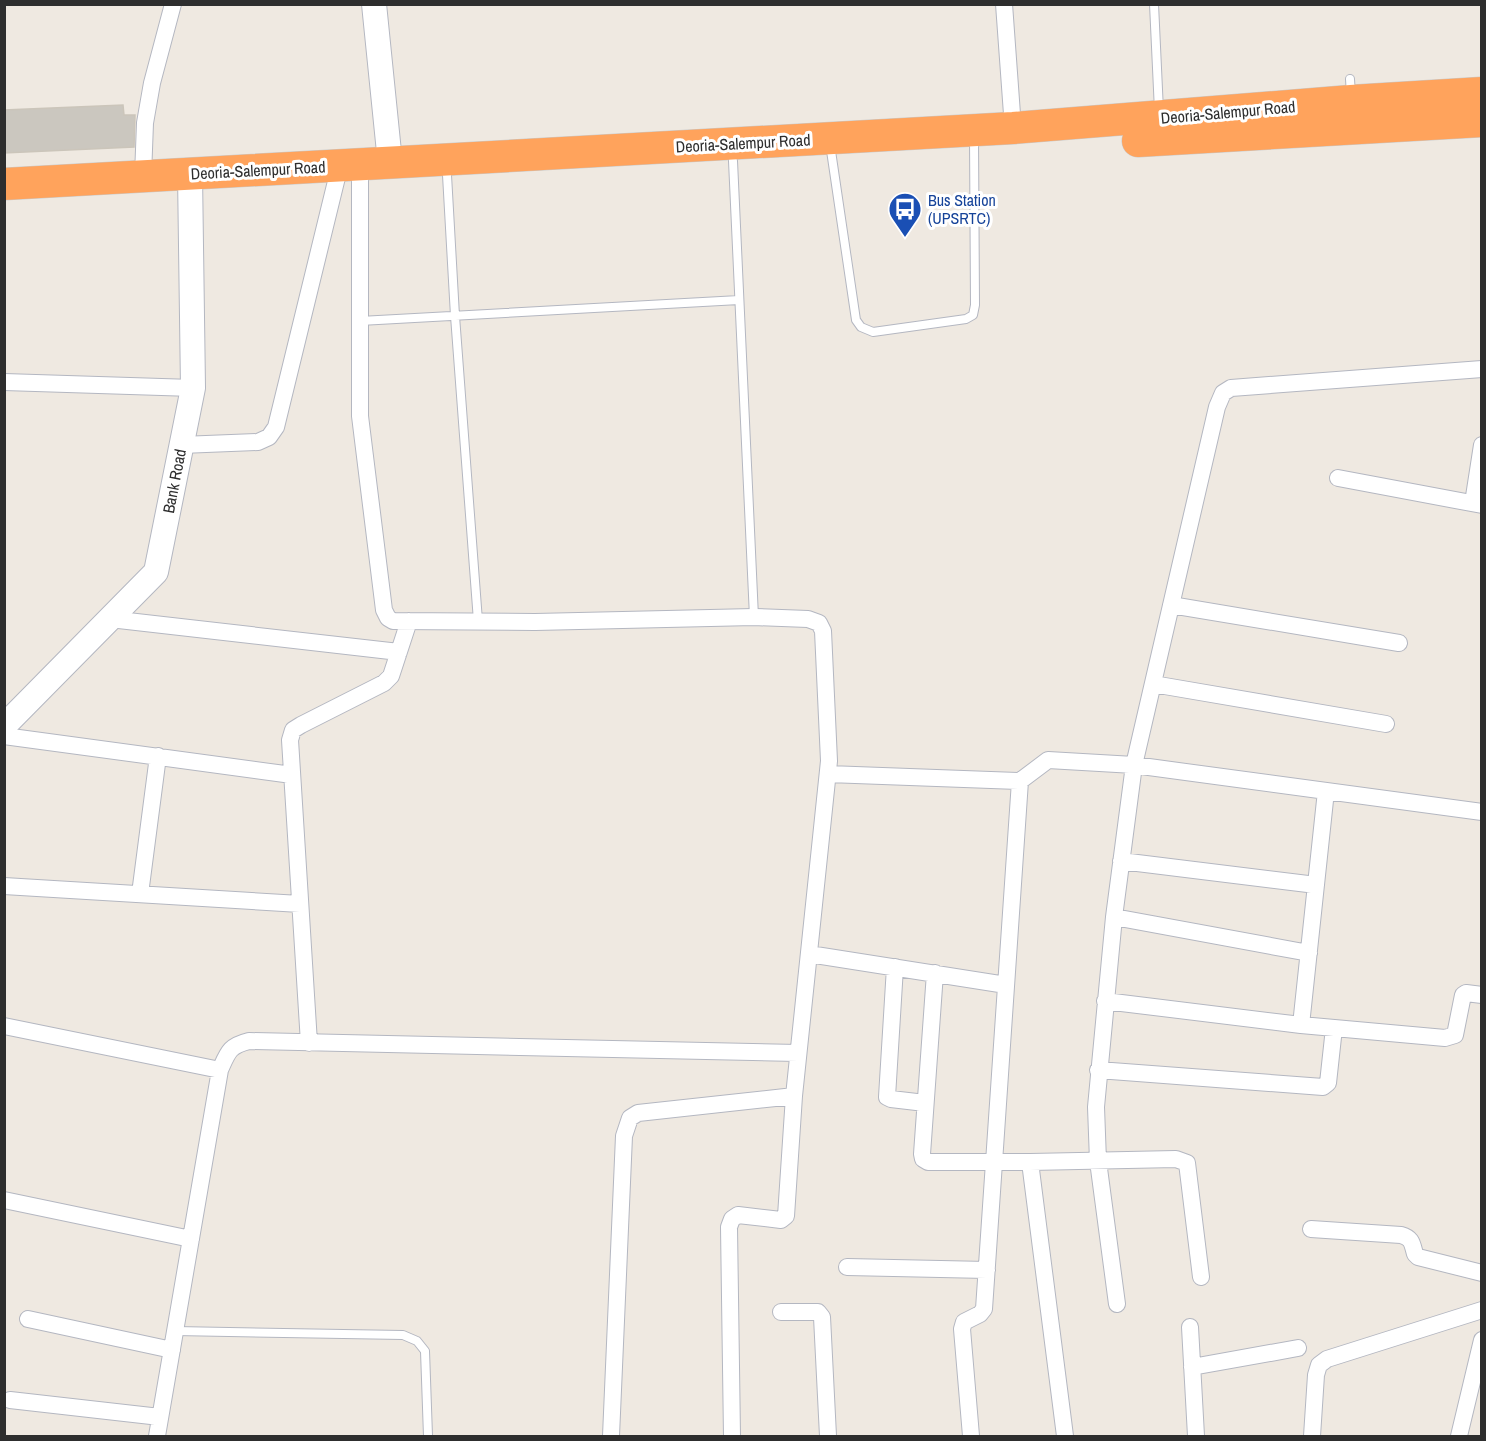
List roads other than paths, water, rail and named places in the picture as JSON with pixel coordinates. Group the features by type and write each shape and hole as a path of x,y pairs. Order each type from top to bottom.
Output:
{"highway":[{"name":"Deoria-Salempur Road","path":"974,140 1013,128 1160,118 1350,90 1482,93"},
{"name":"Deoria-Salempur Road","path":"4,200 190,182 357,171 974,140 1482,121"},
{"name":"Deoria-Salempur Road","path":"357,171 447,175 733,161 830,147"},
{"name":"Deoria-Salempur Road","path":"4,184 143,177 190,182"}],"street":[{"path":"143,177 147,113 152,83 173,4"},
{"path":"374,4 357,171 360,416 384,610 388,618 393,621 547,622 754,617 808,619 819,623 824,631 829,761 798,1053 786,1216 781,1220 738,1215 732,1219 729,1227 732,1437"},
{"path":"1004,4 1013,128"},
{"path":"181,445 258,442 269,436 276,427 357,171"},
{"name":"Bank Road","path":"4,726 156,572 193,388 190,182"},
{"path":"1117,1304 1098,1161 1096,1107 1114,917 1134,765 1217,407 1223,393 1231,388 1482,369"},
{"path":"4,382 193,388"},
{"path":"1338,478 1477,504 1482,445"},
{"path":"1171,605 1399,643"},
{"path":"110,619 399,652"},
{"path":"309,1042 290,740 293,730 384,683 391,676 410,621"},
{"path":"1153,684 1386,724"},
{"path":"4,736 292,775"},
{"path":"140,894 158,756"},
{"path":"828,774 1020,781 1048,760 1134,765 1482,812"},
{"path":"971,1437 962,1329 964,1322 980,1314 984,1309 1020,781"},
{"path":"1301,1025 1326,791"},
{"path":"1121,861 1316,885"},
{"path":"4,886 300,904"},
{"path":"1114,917 1309,953"},
{"path":"809,954 1006,985"},
{"path":"895,967 888,1097 925,1103"},
{"path":"935,974 921,1154 923,1159 928,1162 1176,1159 1187,1163 1201,1277"},
{"path":"1105,1001 1301,1025 1451,1037 1455,1035 1463,995 1466,993 1482,994"},
{"path":"4,1026 220,1070"},
{"path":"1098,1070 1323,1087 1328,1083 1334,1028"},
{"path":"157,1437 220,1070 228,1052 235,1045 249,1041 798,1053"},
{"path":"611,1437 624,1136 630,1118 638,1113 794,1096"},
{"path":"1030,1162 1065,1437"},
{"path":"4,1200 191,1239"},
{"path":"1311,1228 1401,1234 1409,1237 1418,1257 1482,1273"},
{"path":"847,1267 987,1270"},
{"path":"1312,1437 1316,1375 1319,1365 1327,1359 1482,1310"},
{"path":"781,1312 818,1312 822,1317 828,1437"},
{"path":"28,1319 172,1350"},
{"path":"1190,1327 1196,1437"},
{"path":"1459,1437 1482,1340"},
{"path":"1192,1367 1298,1348"},
{"path":"10,1400 160,1417"}],"lane":[{"path":"1154,4 1160,118"},
{"path":"830,147 856,320 861,327 873,332 966,319 972,315 975,305 974,140"},
{"path":"733,161 754,617"},
{"path":"447,175 478,621"},
{"path":"360,321 739,300"},
{"path":"175,1332 403,1335 417,1341 425,1351 428,1437"}],"place":[{"name":"Bus Station (UPSRTC)","path":"905,238"}]}
